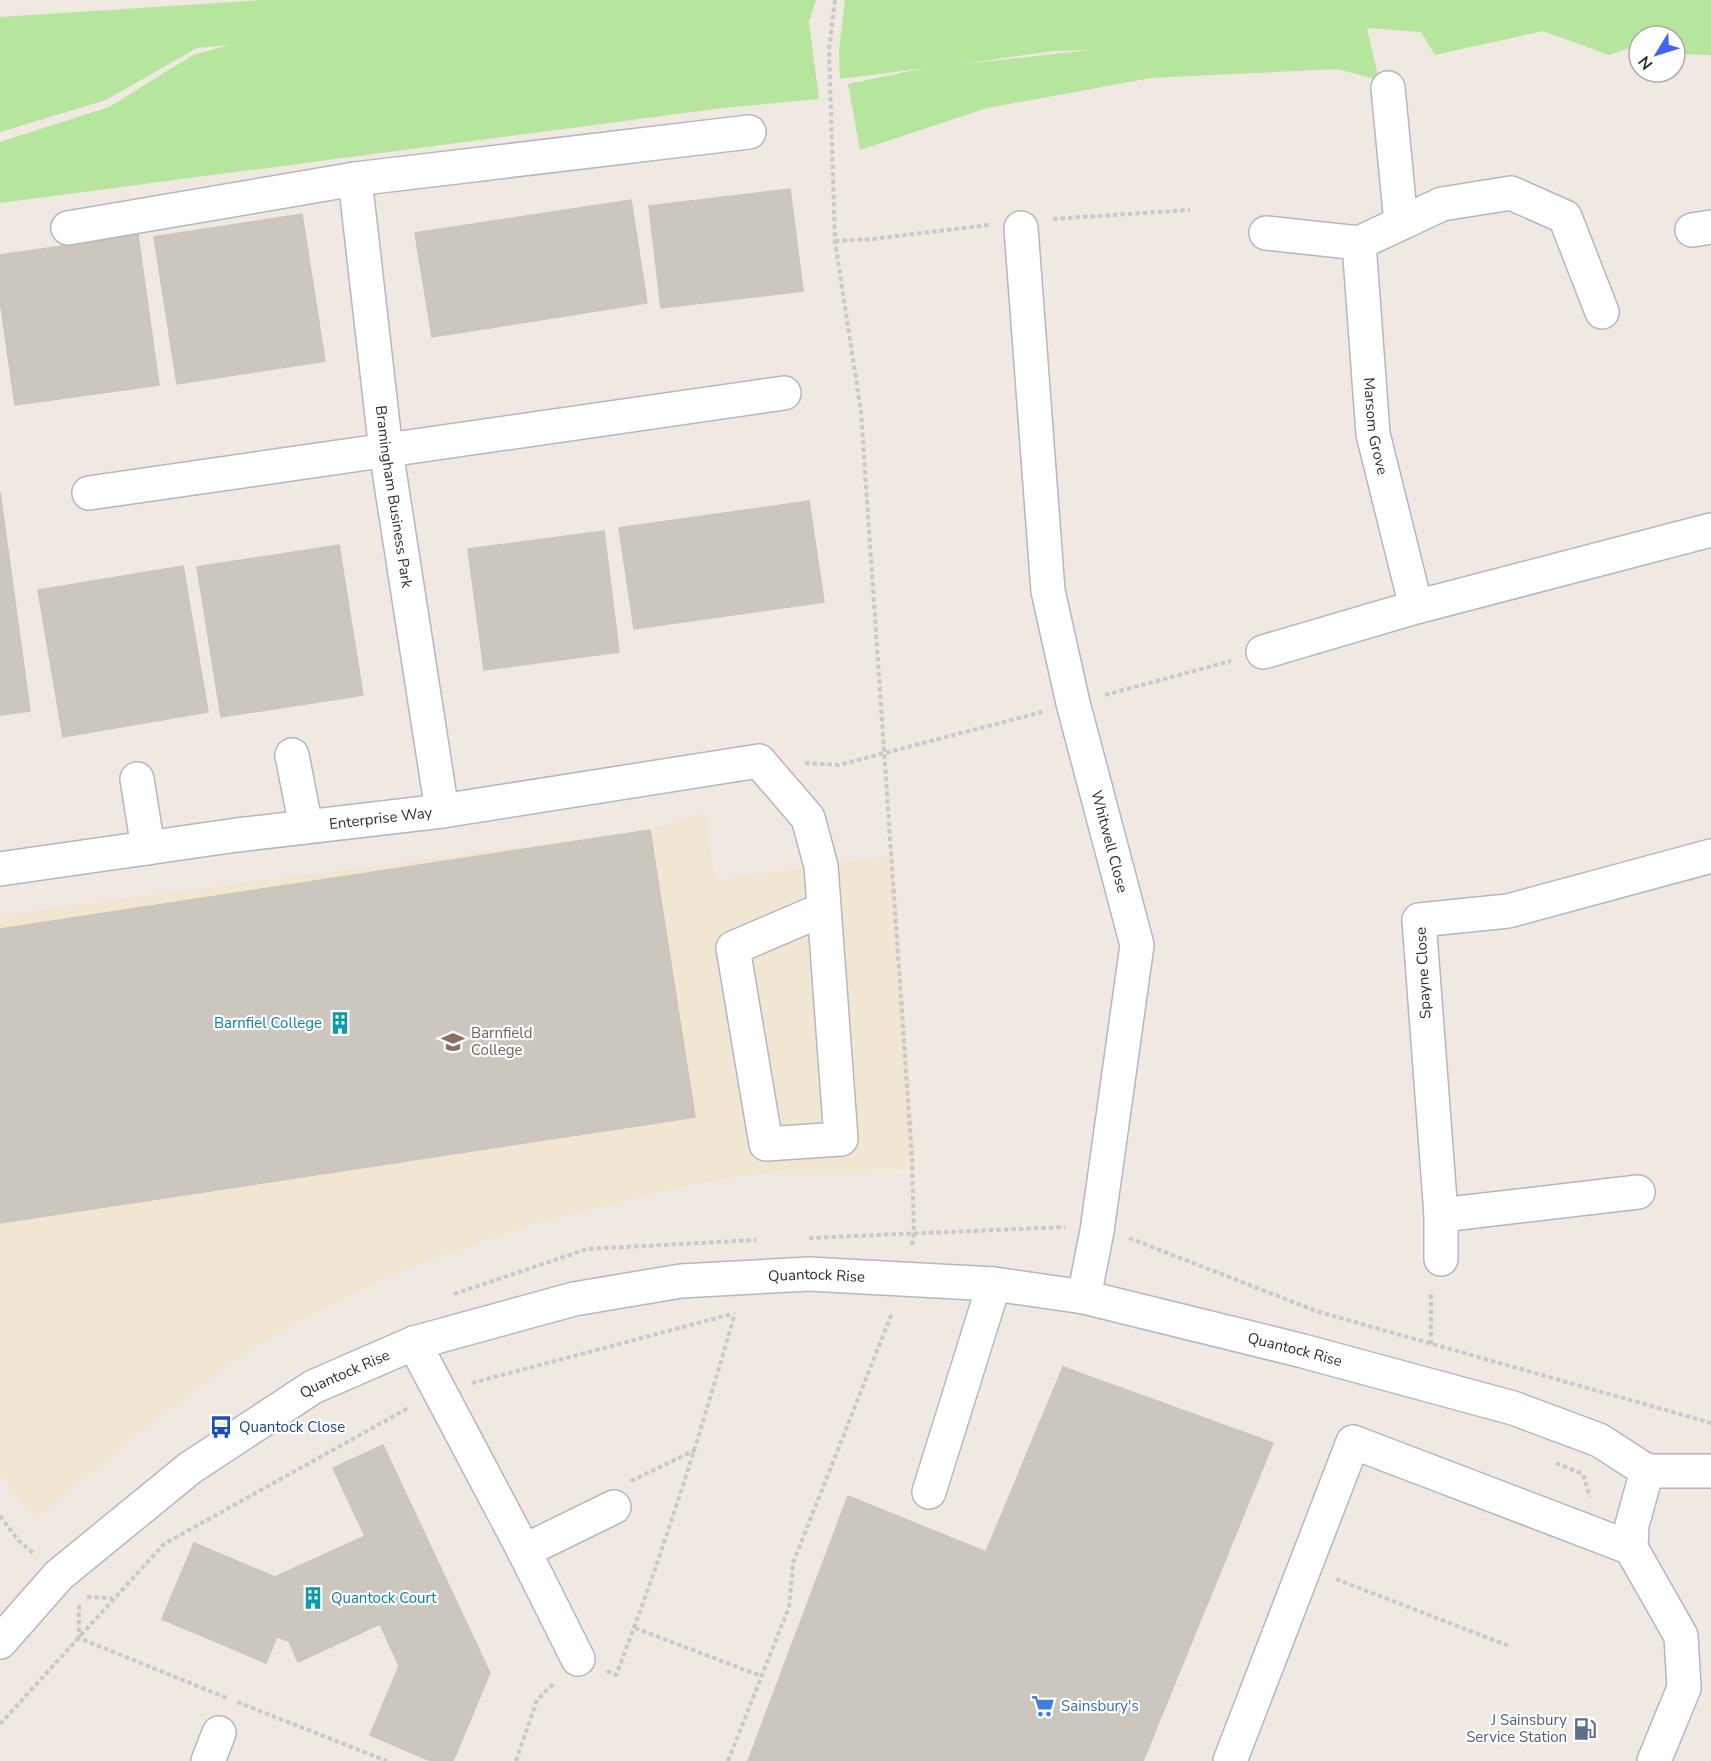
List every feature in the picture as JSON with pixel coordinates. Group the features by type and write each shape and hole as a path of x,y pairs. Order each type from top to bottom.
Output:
{"street":[{"path":"1388,88 1401,223"},
{"path":"68,228 355,179 749,132"},
{"name":"Bramingham Business Park","path":"355,179 386,451 442,811"},
{"path":"1266,233 1359,243 1442,204 1511,193 1565,217 1602,312"},
{"name":"Whitwell Close","path":"1021,228 1048,591 1073,703 1137,945 1097,1231 1084,1297"},
{"name":"Marsom Grove","path":"1359,243 1373,435 1416,607"},
{"path":"89,493 784,393"},
{"path":"1263,652 1416,607 1711,530"},
{"path":"292,755 306,827"},
{"path":"759,761 808,818 820,866 824,909 841,1139 766,1144 733,948 824,909"},
{"name":"Enterprise Way","path":"0,869 306,827 442,811 759,761"},
{"path":"137,779 148,848"},
{"name":"Spayne Close","path":"1441,1259 1441,1215 1419,920 1508,911 1711,856"},
{"path":"1441,1215 1638,1192"},
{"name":"Quantock Rise","path":"0,1642 59,1575 190,1468 313,1387 414,1343 574,1299 681,1281 809,1275 994,1284 1084,1297 1304,1351 1513,1408 1599,1440 1647,1471"},
{"path":"928,1492 994,1284"},
{"path":"414,1343 524,1551 578,1659"},
{"path":"1230,1761 1353,1442 1631,1548"},
{"path":"1654,1761 1684,1688 1681,1636 1631,1548 1632,1524 1647,1471 1711,1471"},
{"path":"524,1551 614,1507"}],"path":[{"path":"835,0 829,50 835,241 861,412 882,754 912,1160 914,1232 906,1280"},
{"path":"759,761 839,765 1263,652"},
{"path":"1120,1235 1316,1311 1711,1423"},
{"path":"1431,1344 1431,1292 1441,1259"},
{"path":"728,1761 789,1607 793,1563 893,1311 883,1310"},
{"path":"0,1724 164,1544 423,1399 579,1352 746,1312"},
{"path":"516,1761 537,1700 578,1659 616,1675 635,1628 695,1450 735,1313"},
{"path":"614,1507 616,1488 695,1450"},
{"path":"1553,1462 1583,1474 1592,1503"},
{"path":"0,1516 18,1540 37,1556"},
{"path":"1305,1567 1509,1646"},
{"path":"79,1638 79,1596 113,1598"},
{"path":"635,1628 761,1676"}],"shaded area":[{"name":"Barnfield College","path":"705,813 715,880 893,856 916,1169 785,1170 703,1182 550,1219 437,1257 390,1276 301,1319 233,1361 132,1438 35,1520 0,1473 0,915 650,830"}],"green space":[{"path":"262,0 816,0 809,22 819,99 723,108 0,203 0,142 109,107 193,55 229,45 197,48 106,100 0,132 0,17"},
{"path":"845,0 1711,0 1711,55 1687,54 1687,24 1627,24 1627,49 1609,55 1543,31 1435,55 1421,32 1367,28 1379,80 1337,69 1151,78 987,108 860,150 848,84 925,68 840,79 839,50","holes":["1091,50 962,64 1054,51"]}],"building":[{"path":"790,189 803,291 661,308 649,206"},
{"path":"631,200 647,303 432,337 415,233"},
{"path":"302,214 325,361 177,384 154,237"},
{"path":"138,235 159,385 15,405 0,300 0,255"},
{"path":"0,492 30,711 0,715"},
{"path":"809,501 824,602 634,629 619,528"},
{"path":"604,531 619,652 484,670 468,549"},
{"path":"339,545 363,695 221,717 197,567"},
{"path":"183,566 208,712 63,737 38,590"},
{"name":"Barnfiel College","path":"650,830 695,1117 0,1223 0,929"},
{"path":"1063,1367 1273,1443 1143,1761 748,1761 848,1496 986,1552"},
{"name":"Quantock Court","path":"383,1445 490,1673 453,1761 431,1761 370,1735 399,1666 380,1624 298,1662 289,1641 277,1637 266,1663 162,1619 194,1543 275,1577 365,1536 333,1468"}],"place":[{"name":"Barnfiel College","path":"340,1023"},
{"name":"Barnfield College","path":"453,1042"},
{"name":"Quantock Close","path":"221,1427"},
{"name":"Quantock Court","path":"313,1598"},
{"name":"Sainsbury's","path":"1043,1706"},
{"name":"J Sainsbury Service Station","path":"1585,1729"}]}
